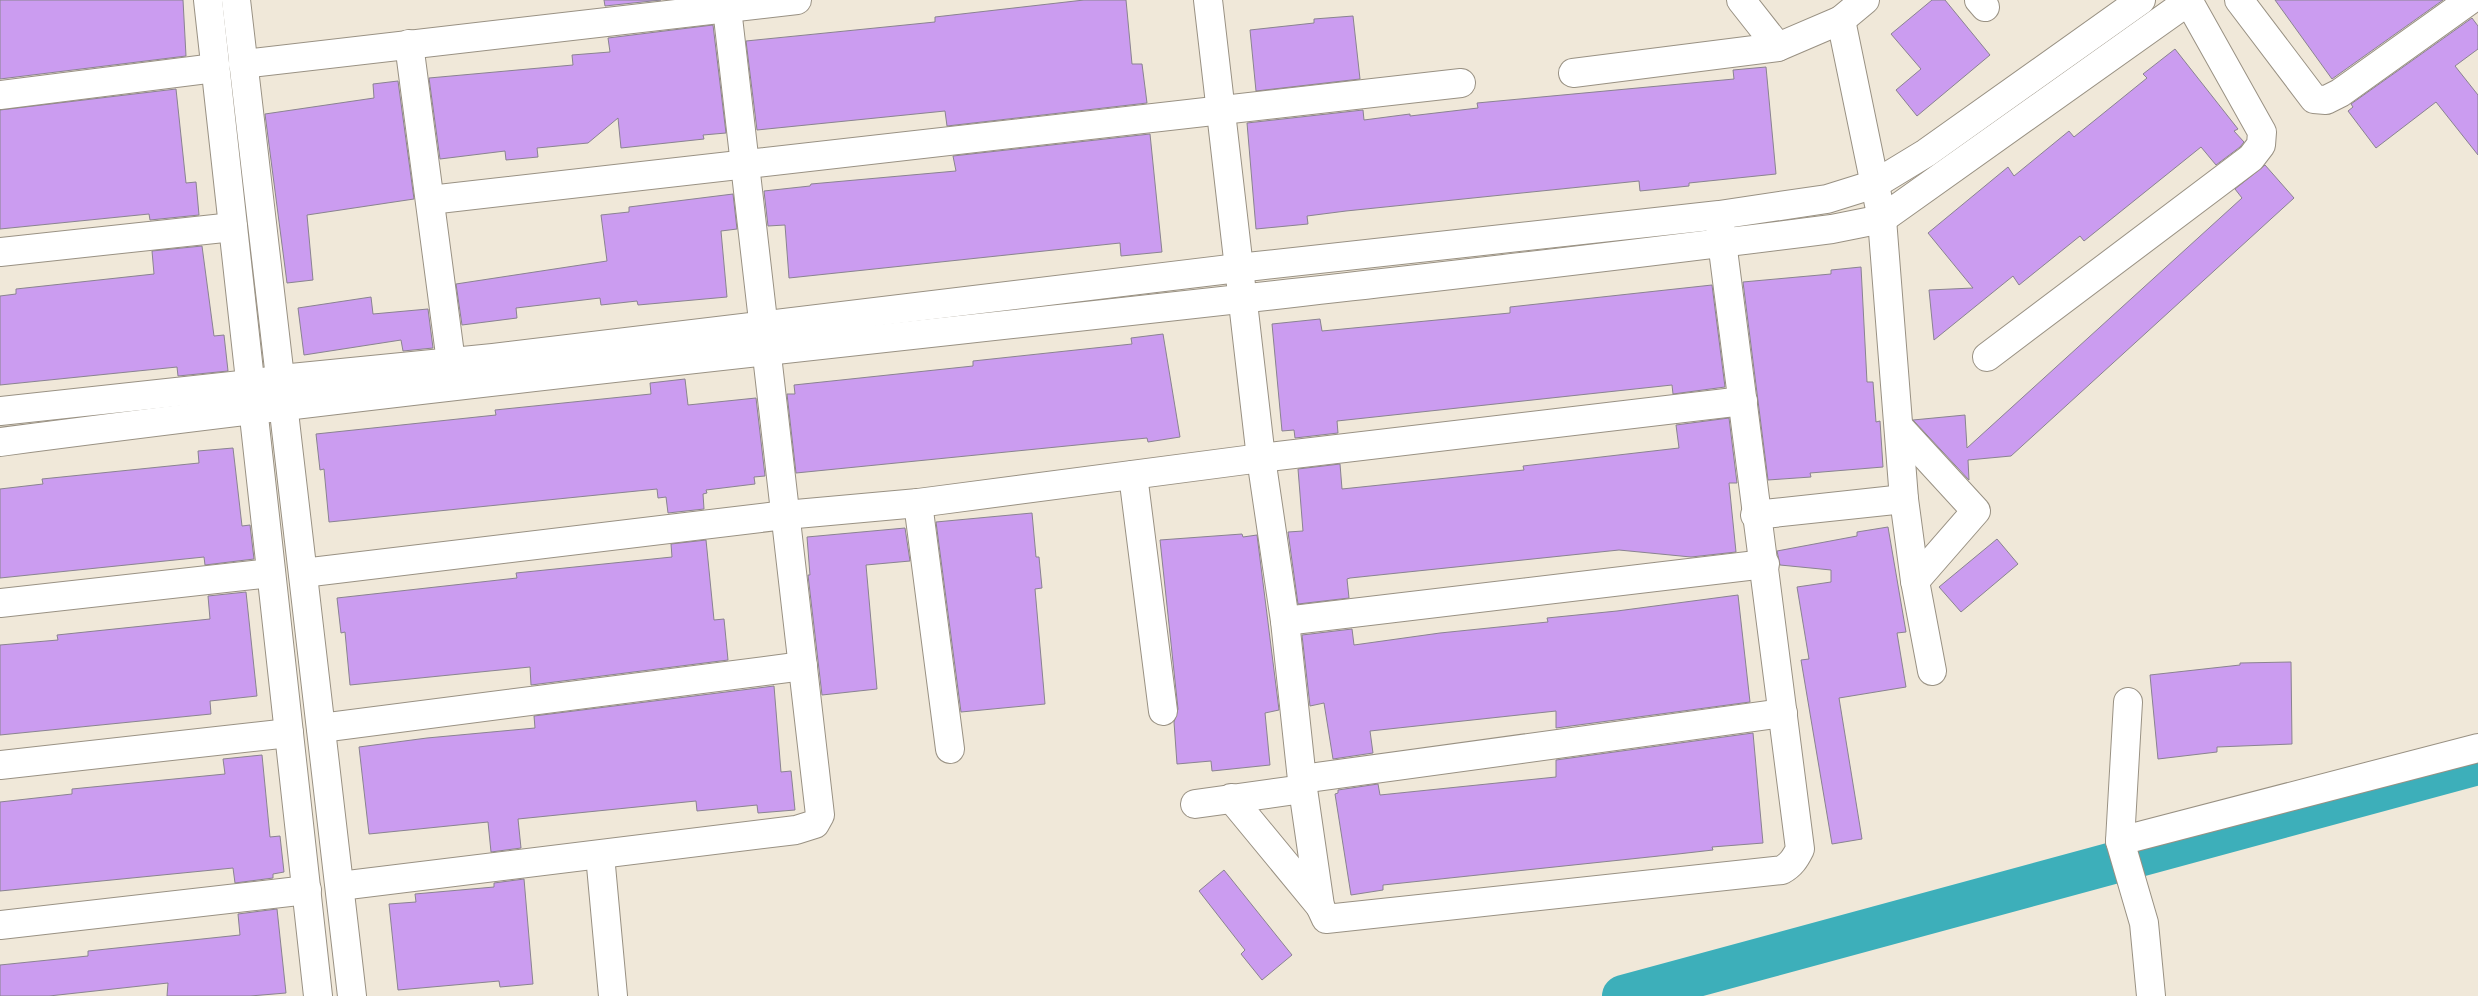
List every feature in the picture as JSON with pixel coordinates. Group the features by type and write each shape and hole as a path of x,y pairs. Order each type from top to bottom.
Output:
{"street":[{"path":"208,0 318,996"},
{"path":"236,0 352,996"},
{"path":"244,64 726,4 797,0"},
{"path":"1208,0 1219,110 1261,458 1285,621 1303,784 1320,906"},
{"path":"1741,0 1778,47"},
{"path":"1573,73 1778,47 1841,20 1865,0"},
{"path":"765,338 1238,268 1718,215 1827,199 1874,184 1926,152 2141,0"},
{"path":"0,411 252,397 283,407 494,369 765,338 1243,299 1832,230 1882,219 2189,0 2262,132 2261,145 2252,158 1987,358"},
{"path":"2239,0 2314,99 2326,100 2470,0"},
{"path":"340,886 796,830 815,824 820,815 726,4"},
{"path":"1841,20 1882,219 1900,427 1904,499 1915,581 1932,670"},
{"path":"409,44 452,362"},
{"path":"0,94 215,68"},
{"path":"430,200 1461,83"},
{"path":"1232,798 1320,906 1326,919 1782,870 1790,865 1800,849 1765,564 1756,515 1718,215"},
{"path":"0,252 233,227"},
{"path":"0,442 252,397 281,379 452,362 494,369"},
{"path":"303,573 785,515 918,503 1261,458 1743,401"},
{"path":"1900,427 1976,511 1915,581"},
{"path":"1133,475 1164,711"},
{"path":"1756,515 1904,499"},
{"path":"918,503 950,749"},
{"path":"1285,621 1765,564"},
{"path":"0,603 271,573"},
{"path":"321,728 803,666"},
{"path":"2128,702 2122,849 2144,923 2151,996"},
{"path":"1196,804 1303,784 1784,713"},
{"path":"0,765 289,733"},
{"path":"2122,849 2478,748"},
{"path":"600,854 613,996"},
{"path":"0,925 307,890"}],"building":[{"path":"0,0 183,0 186,56 0,79"},
{"path":"604,0 661,0 605,6"},
{"path":"1084,0 1126,0 1132,64 1142,64 1147,103 947,126 945,111 757,130 746,41 935,22 935,17"},
{"path":"1932,0 1945,0 1990,55 1917,116 1896,90 1921,69 1891,34"},
{"path":"2275,0 2443,0 2332,79"},
{"path":"1353,16 1360,79 1256,91 1250,30 1314,23 1314,19"},
{"path":"2472,18 2478,26 2478,49 2455,66 2478,95 2478,155 2436,102 2376,148 2348,111 2353,107 2351,104"},
{"path":"713,25 726,133 703,135 704,139 621,148 618,118 588,143 537,148 538,157 506,160 505,151 440,159 429,78 573,65 572,55 610,52 608,38"},
{"path":"2175,49 2238,129 2234,131 2244,142 2240,147 2216,165 2201,147 2084,241 2080,236 2019,285 2013,276 1934,340 1929,290 1973,288 1928,233 2008,167 2014,176 2069,131 2074,137 2147,78 2143,74"},
{"path":"1766,67 1776,174 1689,183 1689,186 1640,191 1639,181 1346,211 1307,216 1308,224 1256,229 1247,123 1363,110 1364,120 1410,114 1410,116 1478,108 1477,103 1734,79 1733,70"},
{"path":"398,81 414,199 307,215 313,280 287,283 265,114 374,98 373,84"},
{"path":"176,89 186,183 196,182 199,215 150,220 149,214 0,229 0,110"},
{"path":"1150,134 1162,252 1121,256 1120,243 789,278 785,225 768,226 764,191 810,186 811,184 956,171 953,156"},
{"path":"2265,165 2294,198 2011,456 1968,460 1969,480 1913,420 1965,415 1967,448 2242,198 2235,189"},
{"path":"733,194 737,229 721,231 727,297 638,305 637,301 601,305 600,298 516,308 517,318 462,325 456,284 607,261 601,215 629,212 629,207"},
{"path":"202,246 214,336 224,335 228,371 178,376 177,367 0,385 0,296 16,294 16,289 154,274 152,251"},
{"path":"1861,267 1867,382 1873,382 1876,422 1880,421 1883,467 1810,473 1811,477 1768,480 1743,282 1831,274 1831,270"},
{"path":"1712,285 1725,387 1673,394 1672,385 1337,421 1338,433 1295,438 1294,430 1282,431 1272,324 1320,319 1322,331 1510,313 1510,307"},
{"path":"371,297 373,314 428,309 433,348 403,351 401,340 304,355 298,308"},
{"path":"1163,334 1180,437 1148,442 1147,438 796,473 787,394 795,394 794,385 973,366 973,361 1132,344 1131,338"},
{"path":"685,379 688,405 756,398 765,476 754,477 755,484 706,490 707,493 703,494 704,509 668,513 666,497 658,498 657,489 329,522 324,469 320,470 316,434 496,415 495,410 651,394 650,383"},
{"path":"1729,418 1737,483 1729,483 1736,552 1691,557 1619,550 1350,578 1347,579 1349,598 1298,604 1288,532 1303,531 1298,469 1340,464 1342,489 1524,470 1523,466 1679,448 1676,425"},
{"path":"233,448 242,526 250,525 254,559 205,565 204,557 0,578 0,489 43,484 42,479 199,463 198,451"},
{"path":"1032,513 1036,557 1039,557 1042,588 1035,589 1045,704 961,712 936,522"},
{"path":"1888,527 1906,632 1897,633 1906,687 1839,698 1862,839 1832,844 1801,660 1809,659 1797,587 1831,582 1831,570 1780,565 1777,551 1857,536 1857,532"},
{"path":"905,528 910,561 866,565 877,689 822,695 808,575 810,575 807,537"},
{"path":"1242,534 1243,537 1257,535 1279,710 1265,713 1270,765 1212,771 1211,761 1177,764 1174,722 1178,709 1160,540"},
{"path":"1997,539 2018,564 1961,612 1939,587"},
{"path":"706,540 714,620 724,619 728,660 531,685 530,667 350,685 345,632 341,633 337,598 517,578 516,573 672,557 671,544"},
{"path":"246,592 257,696 210,701 211,714 0,735 0,645 58,640 57,635 210,619 208,596"},
{"path":"1738,595 1750,702 1556,728 1556,711 1370,731 1373,753 1333,759 1324,703 1310,706 1302,635 1352,629 1354,645 1440,633 1548,622 1547,618"},
{"path":"2291,662 2292,744 2217,747 2217,752 2158,759 2150,675 2240,665 2240,663"},
{"path":"774,686 781,772 791,771 795,810 758,813 757,805 697,811 696,801 518,819 521,848 491,852 488,822 369,834 359,747 427,738 535,728 534,716"},
{"path":"1753,733 1763,843 1712,847 1713,850 1383,885 1383,890 1351,895 1335,794 1338,793 1338,790 1378,784 1380,795 1556,777 1556,760"},
{"path":"262,755 270,837 280,836 284,872 273,874 273,878 235,883 233,868 0,891 0,802 72,794 72,789 225,774 223,759"},
{"path":"1224,870 1292,955 1262,980 1241,954 1245,950 1199,891"},
{"path":"524,879 533,984 500,987 499,981 398,990 389,904 416,902 415,894 494,887 494,883"},
{"path":"277,909 286,993 250,996 167,996 168,983 49,996 0,996 0,965 88,956 88,951 240,935 238,914"}],"waterway":[{"path":"1623,996 2478,764"}]}
